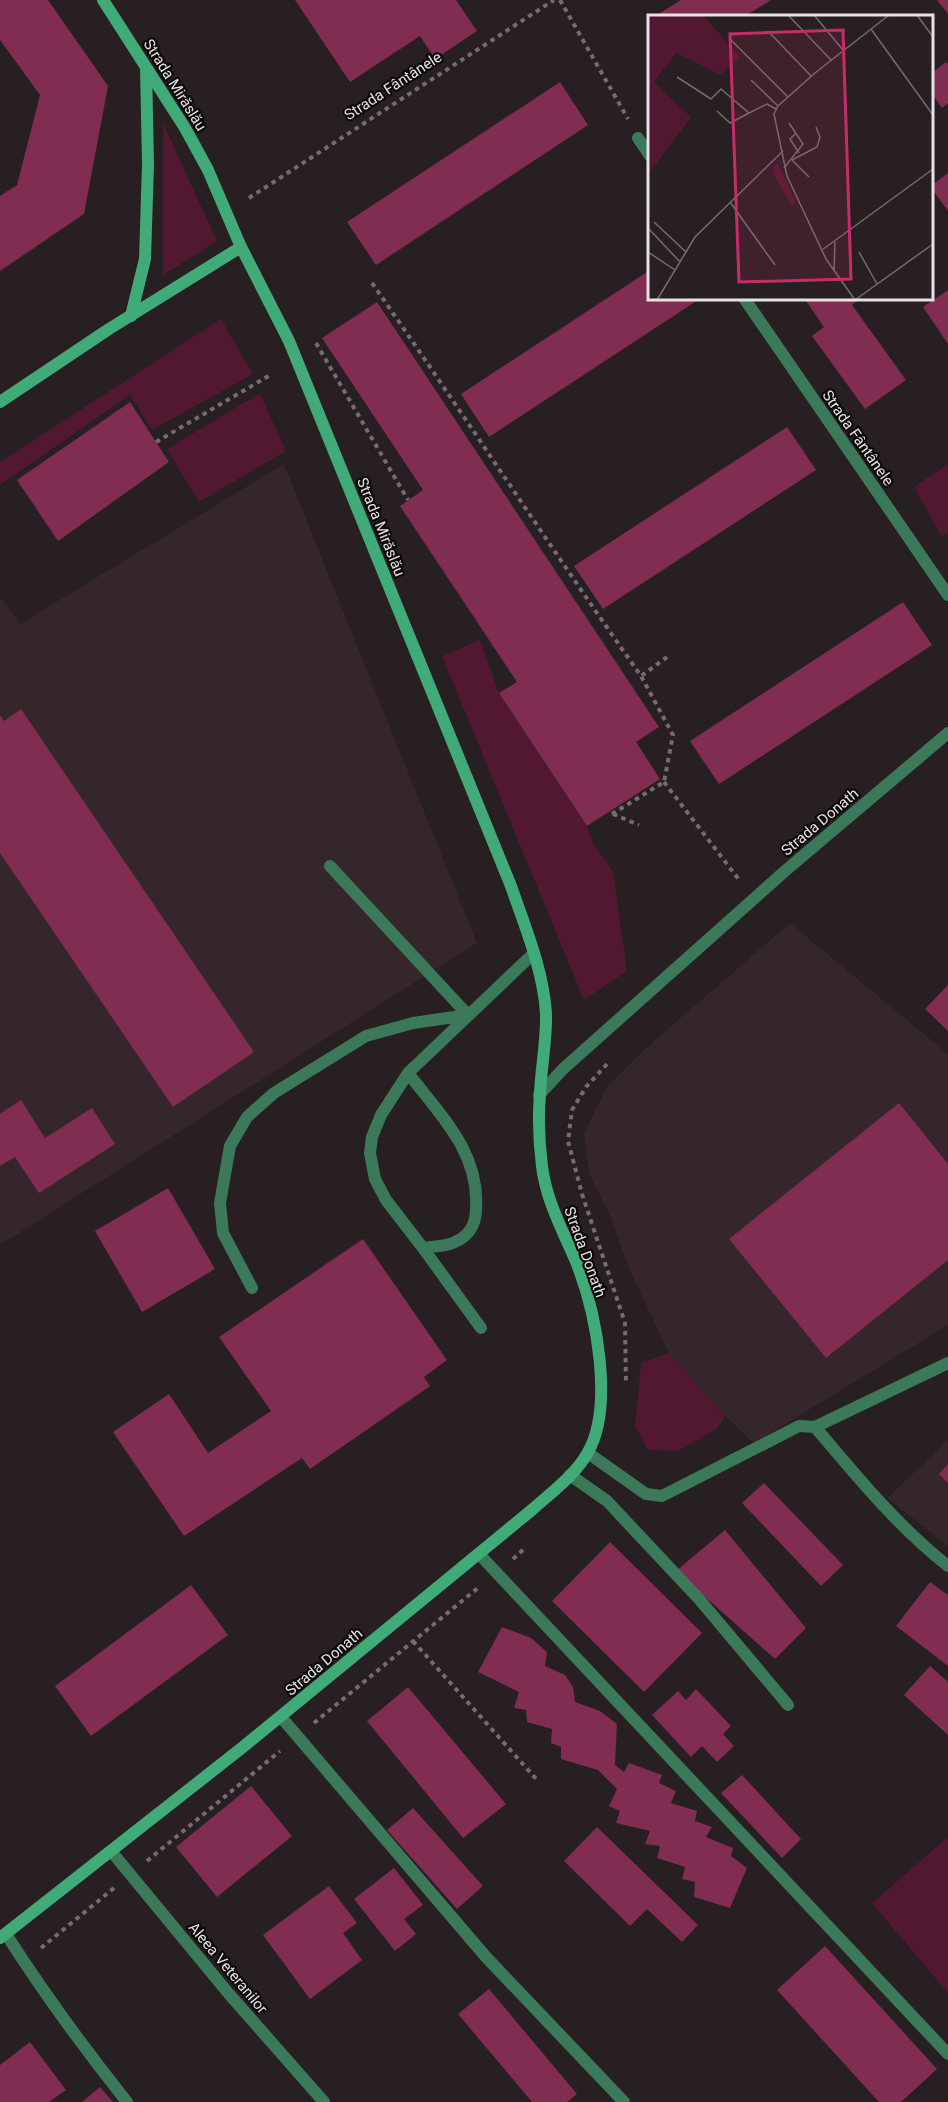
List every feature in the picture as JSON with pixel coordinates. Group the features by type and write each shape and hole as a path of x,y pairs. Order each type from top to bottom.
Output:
{"main road":[{"name":"Strada Mirăslău","path":"103,0 185,128 208,170 241,247 289,340 511,886 544,996 546,1017 539,1095"},
{"path":"131,316 145,260 146,65"},
{"path":"0,402 241,247"},
{"name":"Strada Donath","path":"3,1936 281,1717 479,1554 570,1475 588,1453 596,1432 601,1408 597,1339 578,1268 548,1194 542,1169 539,1095"}],"street":[{"path":"638,138 648,153"},
{"name":"Strada Fântânele","path":"745,300 948,595"},
{"name":"Strada Donath","path":"539,1095 563,1069 948,733"},
{"path":"330,866 468,1015"},
{"path":"481,1328 386,1200 375,1179 370,1153 372,1137 381,1115 408,1073 533,954"},
{"path":"252,1288 223,1233 220,1203 230,1146 247,1117 274,1093 366,1036 413,1023 468,1015"},
{"path":"408,1073 462,1144 472,1166 478,1193 476,1218 467,1235 453,1244 423,1248"},
{"path":"588,1453 646,1494 662,1496 799,1426 815,1427 948,1363"},
{"path":"815,1427 881,1504 921,1545 948,1566"},
{"path":"570,1475 607,1502 692,1591 788,1705"},
{"path":"479,1554 948,2054"},
{"path":"281,1717 486,1957 624,2102"},
{"name":"Aleea Veteranilor","path":"111,1851 229,1994 324,2102"},
{"path":"3,1936 127,2102"}],"path":[{"name":"Strada Fântânele","path":"249,198 554,0"},
{"path":"560,0 638,138"},
{"path":"372,283 454,400 581,592 640,676 673,735 664,782 612,814 639,825"},
{"path":"313,337 408,500"},
{"path":"156,442 272,374"},
{"path":"640,676 670,655"},
{"path":"664,782 754,900"},
{"path":"608,1064 586,1087 572,1110 568,1141 582,1194 625,1323 627,1370 625,1389"},
{"path":"24,1962 531,1543"},
{"path":"413,1641 538,1781"}],"shaded area":[{"path":"163,123 217,241 163,275"},
{"path":"221,319 253,374 152,430 130,395 0,485 0,462"},
{"path":"260,393 286,451 199,502 167,449"},
{"path":"284,464 477,943 0,1245 0,597 20,624"},
{"path":"948,464 948,532 942,537 914,487"},
{"path":"480,640 499,693 587,826 592,842 613,871 627,971 584,1000 442,656"},
{"path":"790,923 948,1054 948,1325 754,1443 725,1416 669,1353 630,1271 610,1216 589,1174 584,1133 607,1086 655,1040"},
{"path":"669,1353 725,1416 717,1429 678,1451 648,1450 635,1426 641,1363"},
{"path":"948,1440 948,1546 887,1498"},
{"path":"948,1837 948,1993 872,1903"}],"building":[{"path":"0,0 48,0 108,86 84,214 0,271 0,196 17,185 40,95 0,40"},
{"path":"295,0 456,0 477,31 435,59 420,36 350,82"},
{"path":"681,0 771,0 747,15 657,15"},
{"path":"937,0 948,0 948,14"},
{"path":"946,62 948,64 948,103 942,108 933,95 933,72"},
{"path":"560,82 588,125 376,265 347,222"},
{"path":"948,173 948,211 933,190 933,184"},
{"path":"648,271 648,300 698,300 489,437 461,394"},
{"path":"948,290 948,344 923,307"},
{"path":"805,300 858,300 852,305 906,380 865,409 812,336 824,327"},
{"path":"377,302 659,727 636,742 660,779 587,826 499,693 517,682 400,506 423,490 322,338"},
{"path":"130,402 169,462 58,541 17,480"},
{"path":"787,427 816,470 603,609 574,566"},
{"path":"903,602 932,645 719,784 690,741"},
{"path":"21,709 254,1052 173,1107 0,853 0,715 4,721"},
{"path":"948,985 948,1031 925,1009"},
{"path":"21,1100 45,1138 92,1108 115,1144 39,1193 15,1157 0,1166 0,1114"},
{"path":"899,1103 948,1164 948,1260 826,1358 729,1239"},
{"path":"168,1188 215,1269 142,1312 95,1231"},
{"path":"363,1239 447,1360 424,1377 430,1386 310,1469 302,1458 184,1536 113,1432 169,1394 208,1453 271,1411 219,1337"},
{"path":"948,1464 948,1483 939,1474"},
{"path":"764,1483 843,1565 821,1586 742,1503"},
{"path":"725,1530 806,1628 775,1659 676,1571"},
{"path":"610,1542 702,1633 644,1692 552,1601"},
{"path":"930,1582 948,1595 948,1666 896,1626"},
{"path":"191,1585 228,1635 91,1736 55,1686"},
{"path":"502,1627 531,1638 547,1652 545,1666 565,1675 573,1687 575,1702 600,1711 617,1724 615,1765 624,1772 629,1763 662,1775 659,1783 676,1791 671,1803 697,1811 695,1821 712,1827 706,1837 733,1848 731,1856 747,1868 730,1908 694,1897 695,1882 682,1879 685,1867 657,1858 660,1846 645,1844 650,1831 616,1823 620,1811 609,1806 617,1789 598,1770 561,1759 561,1747 551,1743 552,1729 527,1722 526,1710 514,1708 519,1692 478,1672"},
{"path":"930,1666 948,1682 948,1735 904,1695"},
{"path":"408,1687 506,1804 463,1838 367,1721"},
{"path":"696,1689 731,1726 723,1734 734,1746 717,1762 702,1746 691,1757 652,1715 678,1691 686,1700"},
{"path":"742,1775 801,1839 782,1858 721,1793"},
{"path":"251,1786 292,1836 217,1897 176,1847"},
{"path":"413,1808 483,1886 457,1909 387,1830"},
{"path":"597,1827 698,1925 682,1942 647,1909 630,1926 564,1861"},
{"path":"394,1868 423,1905 404,1919 416,1934 395,1951 354,1899"},
{"path":"329,1886 357,1923 343,1933 362,1960 310,1999 263,1935"},
{"path":"825,1946 937,2069 901,2102 879,2102 777,1990"},
{"path":"489,1989 577,2094 567,2102 532,2102 458,2014"},
{"path":"30,2042 66,2090 49,2102 0,2102 0,2065"},
{"path":"100,2087 113,2102 82,2102"}]}
